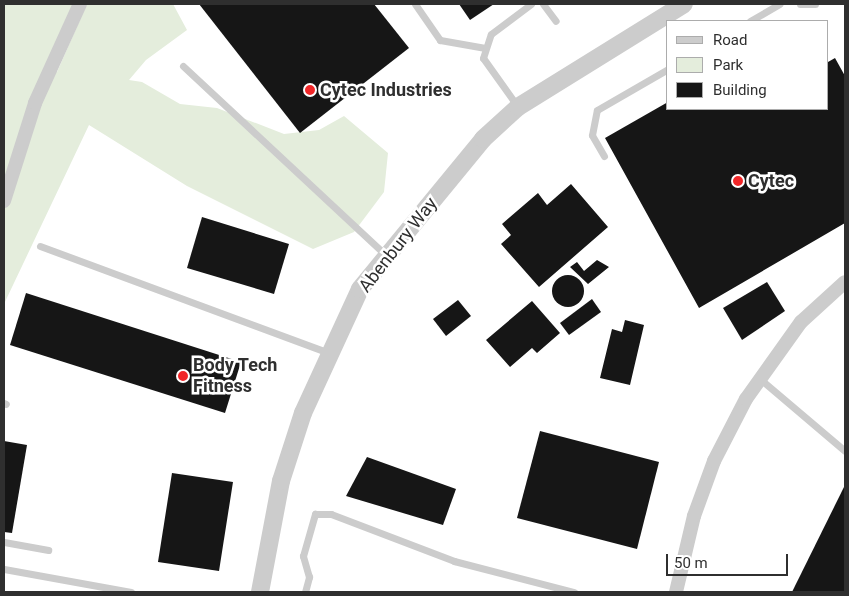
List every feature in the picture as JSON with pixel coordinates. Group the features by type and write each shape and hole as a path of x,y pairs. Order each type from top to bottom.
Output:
{"street":[{"path":"4,201 35,103 80,4"},
{"name":"Abenbury Way","path":"260,592 281,481 328,353 360,289 483,139 518,107 684,4"},
{"path":"676,592 694,516 714,461 760,379 801,322 845,282"}],"lane":[{"path":"415,4 440,40 485,48"},
{"path":"518,107 483,58 491,34 531,4"},
{"path":"543,4 556,21"},
{"path":"752,20 780,4"},
{"path":"800,4 815,4"},
{"path":"183,66 387,257"},
{"path":"604,156 592,134 597,110 666,70"},
{"path":"40,246 328,353"},
{"path":"760,379 845,451"},
{"path":"305,592 309,576 303,556 315,514 331,514 454,561 574,592"},
{"path":"4,542 48,550"},
{"path":"4,569 131,592"}],"green space":[{"path":"4,4 75,4 46,66 57,72 87,4 173,4 187,30 146,60 129,80 142,82 180,104 217,108 284,134 319,130 344,116 388,153 384,192 354,232 313,249 187,186 89,125 4,304"}],"building":[{"name":"Cytec Industries","path":"199,4 374,4 409,48 300,133"},
{"path":"459,4 494,4 470,20"},
{"name":"Cytec","path":"835,58 845,76 845,223 699,308 605,138 666,103 666,110 829,110 829,61"},
{"path":"571,184 608,227 539,287 501,244 511,235 502,224 538,193 547,205"},
{"path":"202,217 289,244 274,294 187,268"},
{"path":"597,260 609,267 588,284 570,267 577,262 584,271"},
{"path":"568,275 574,276 579,280 583,285 583,297 579,302 574,306 568,307 562,306 557,302 553,297 552,291 553,285 557,280 562,276"},
{"path":"767,282 785,311 742,340 723,308"},
{"path":"26,293 241,362 225,413 10,345"},
{"path":"592,299 601,312 569,335 560,323"},
{"path":"458,300 471,316 446,336 433,319"},
{"path":"532,301 560,333 537,353 532,348 510,367 486,340"},
{"path":"625,320 644,325 630,385 600,378 612,329 622,332"},
{"path":"540,431 659,462 637,549 517,518"},
{"path":"4,441 27,445 12,533 4,532"},
{"path":"367,457 456,489 443,525 346,496"},
{"path":"172,473 233,482 219,571 158,562"},
{"path":"845,485 845,592 792,592"}],"place":[{"name":"Cytec Industries","path":"310,90"},
{"name":"Cytec","path":"738,181"},
{"name":"Body Tech Fitness","path":"183,376"}]}
